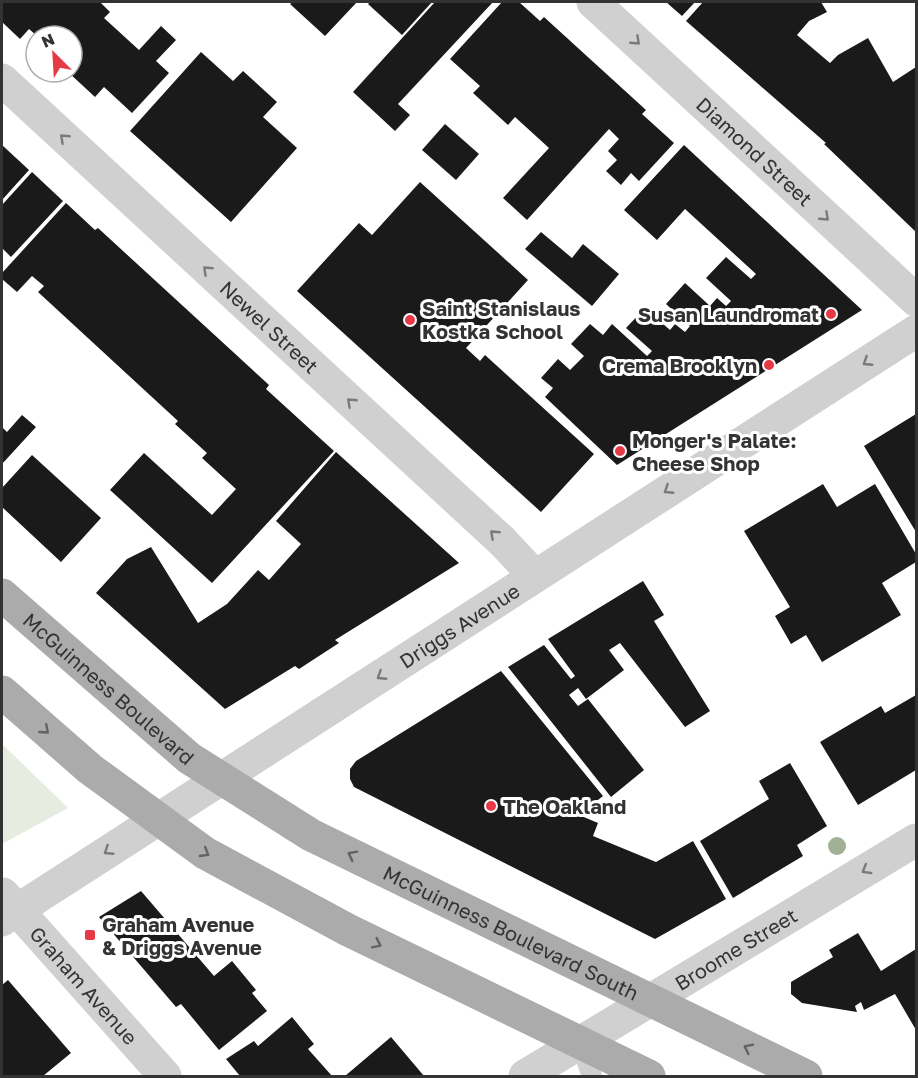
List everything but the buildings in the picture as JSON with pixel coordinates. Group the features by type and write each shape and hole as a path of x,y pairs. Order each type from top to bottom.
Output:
{"main road":[{"name":"McGuinness Boulevard","path":"2,595 189,758 221,778"},
{"path":"2,692 90,769 205,853 348,930 650,1077"},
{"name":"McGuinness Boulevard South","path":"221,778 311,835 806,1077"}],"street":[{"name":"Diamond Street","path":"593,2 916,300"},
{"name":"Newel Street","path":"2,80 502,541 535,576"},
{"name":"Driggs Avenue","path":"7,908 158,819 916,331"},
{"name":"Broome Street","path":"525,1077 916,840"},
{"name":"Graham Avenue","path":"7,908 165,1077"}],"lane":[{"path":"580,1043 592,1077"}],"shaded area":[{"path":"2,744 68,808 2,844"}],"place":[{"name":"Susan Laundromat","path":"831,314"},
{"name":"Saint Stanislaus Kostka School","path":"410,320"},
{"name":"Crema Brooklyn","path":"769,365"},
{"name":"Monger's Palate: Cheese Shop","path":"620,451"},
{"name":"The Oakland","path":"491,806"},
{"name":"Graham Avenue & Driggs Avenue","path":"90,935"}]}
